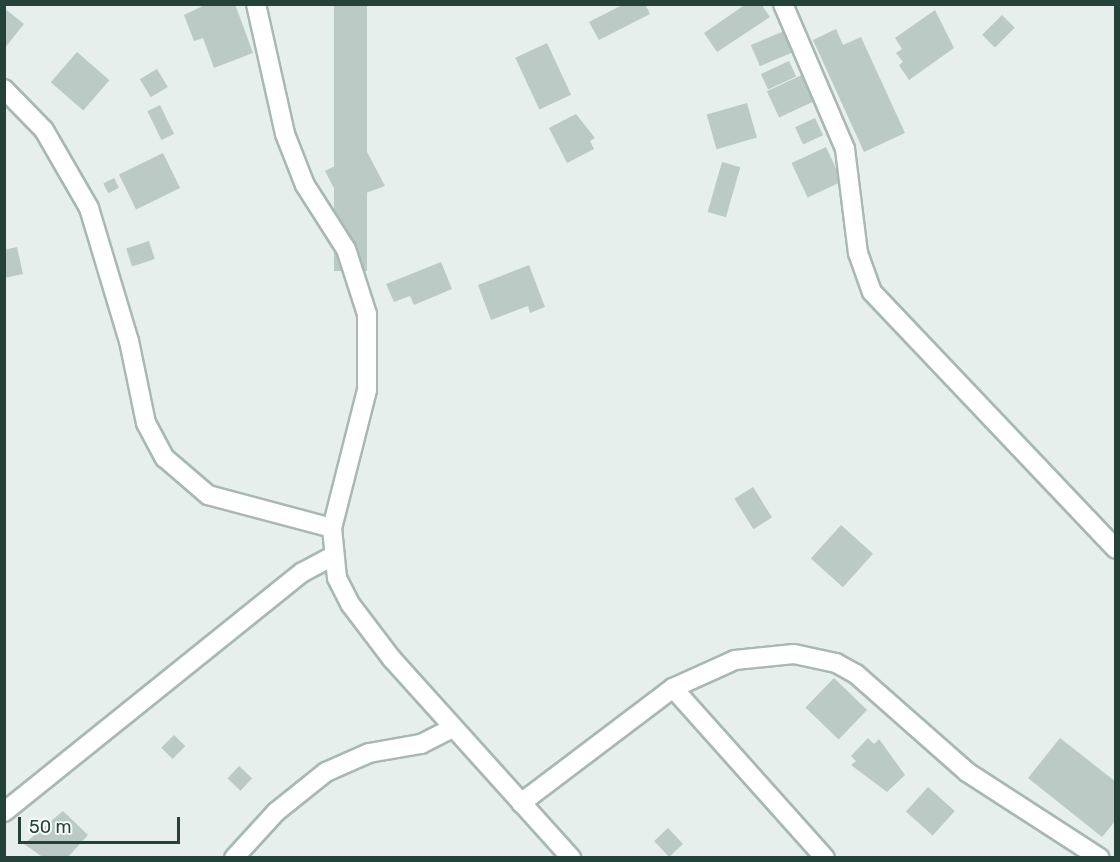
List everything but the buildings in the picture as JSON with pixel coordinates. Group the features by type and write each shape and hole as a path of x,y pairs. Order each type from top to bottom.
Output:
{"street":[{"path":"256,4 285,134 305,185 346,249 367,314 368,390 332,528 333,556 351,605 453,728 571,858"},
{"path":"783,4 846,149 858,253 872,292 1116,549"},
{"path":"4,89 44,130 89,208 129,341 146,423 165,458 208,495 332,528"},
{"path":"4,812 303,572 333,556"},
{"path":"521,803 673,688 754,656 794,654 836,663 856,674 967,772 1100,858"},
{"path":"673,688 825,858"},
{"path":"234,858 276,812 326,772 369,753 421,744 453,728"}]}
